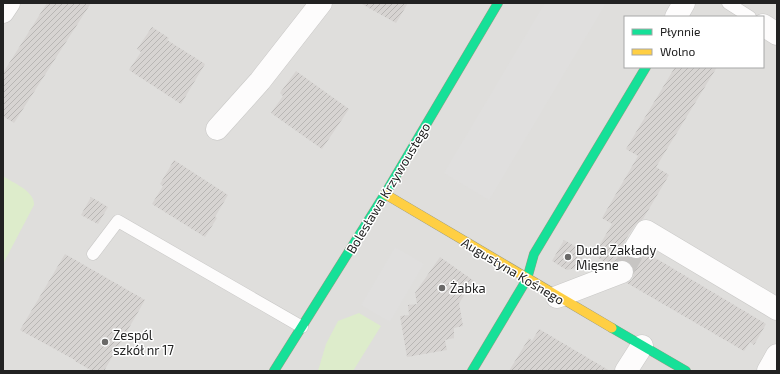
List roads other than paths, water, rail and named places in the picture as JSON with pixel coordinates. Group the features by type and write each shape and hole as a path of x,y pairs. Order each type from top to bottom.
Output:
{"street":[{"path":"3,12 9,3"},
{"path":"217,129 260,81 321,3"},
{"name":"Bolesława Krzywoustego","path":"274,371 385,194 498,3"},
{"path":"677,16 684,3"},
{"path":"764,26 777,34"},
{"path":"472,371 527,278 534,254 645,68"},
{"name":"Augustyna Kośnego","path":"385,194 557,297 686,371"},
{"path":"636,247 646,231 777,309"},
{"path":"557,297 622,272"},
{"path":"626,371 642,346"},
{"path":"768,371 777,355"}],"lane":[{"path":"728,3 748,16"},
{"path":"93,254 118,221 302,327"}],"tunnel":[{"path":"622,272 636,247"}],"place":[{"name":"Duda Zakłady Mięsne","path":"568,257"},
{"name":"Żabka","path":"442,288"},
{"name":"Zespól szkół nr 17","path":"105,342"}]}
